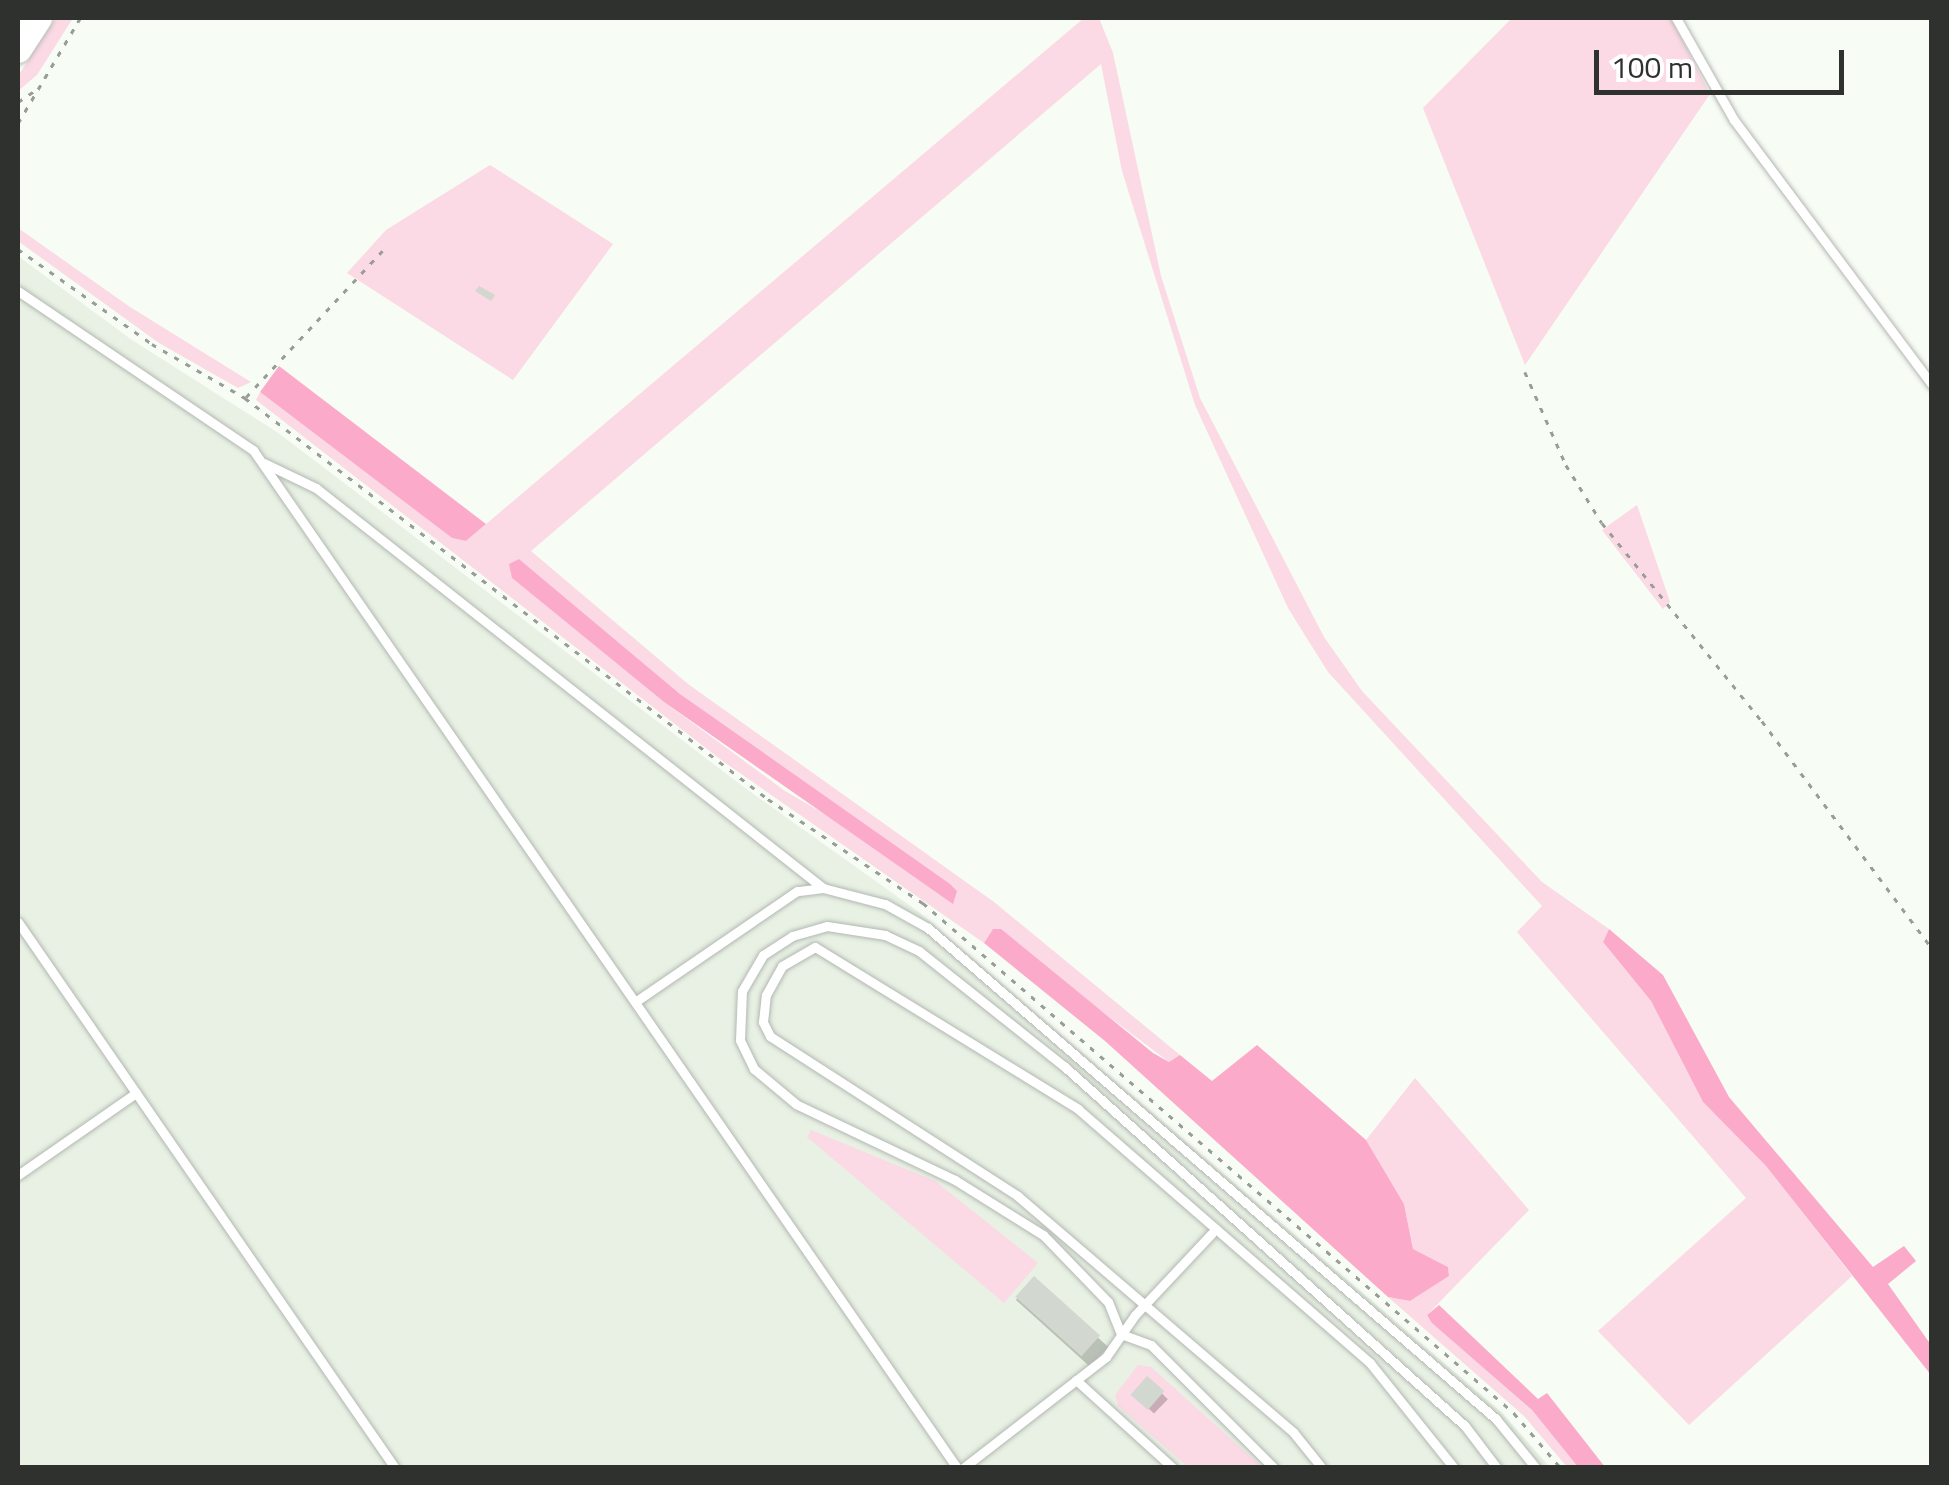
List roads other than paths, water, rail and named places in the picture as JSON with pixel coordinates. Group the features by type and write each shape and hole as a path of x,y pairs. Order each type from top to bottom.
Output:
{"main road":[{"path":"18,49 38,18"}],"lane":[{"path":"1676,18 1734,120 1932,385"},
{"path":"18,291 239,437 262,462 960,1468 1076,1380 1212,1233"},
{"path":"262,462 316,488 823,888"},
{"path":"635,1002 798,891 823,888 886,904 928,928 1496,1420 1536,1468"},
{"path":"18,922 395,1468"},
{"path":"1274,1468 1151,1345 1122,1334 1108,1302 1042,1235 955,1180 796,1104 754,1069 740,1040 742,991 763,955 792,936 826,926 885,936 918,951 1065,1066 1465,1426 1497,1468"},
{"path":"1322,1468 1293,1432 1018,1196 770,1036 763,1022 766,995 782,966 815,947 1078,1110 1212,1233 1233,1243 1370,1363 1454,1468"},
{"path":"18,1175 136,1093"},
{"path":"1076,1380 1174,1468"}]}
